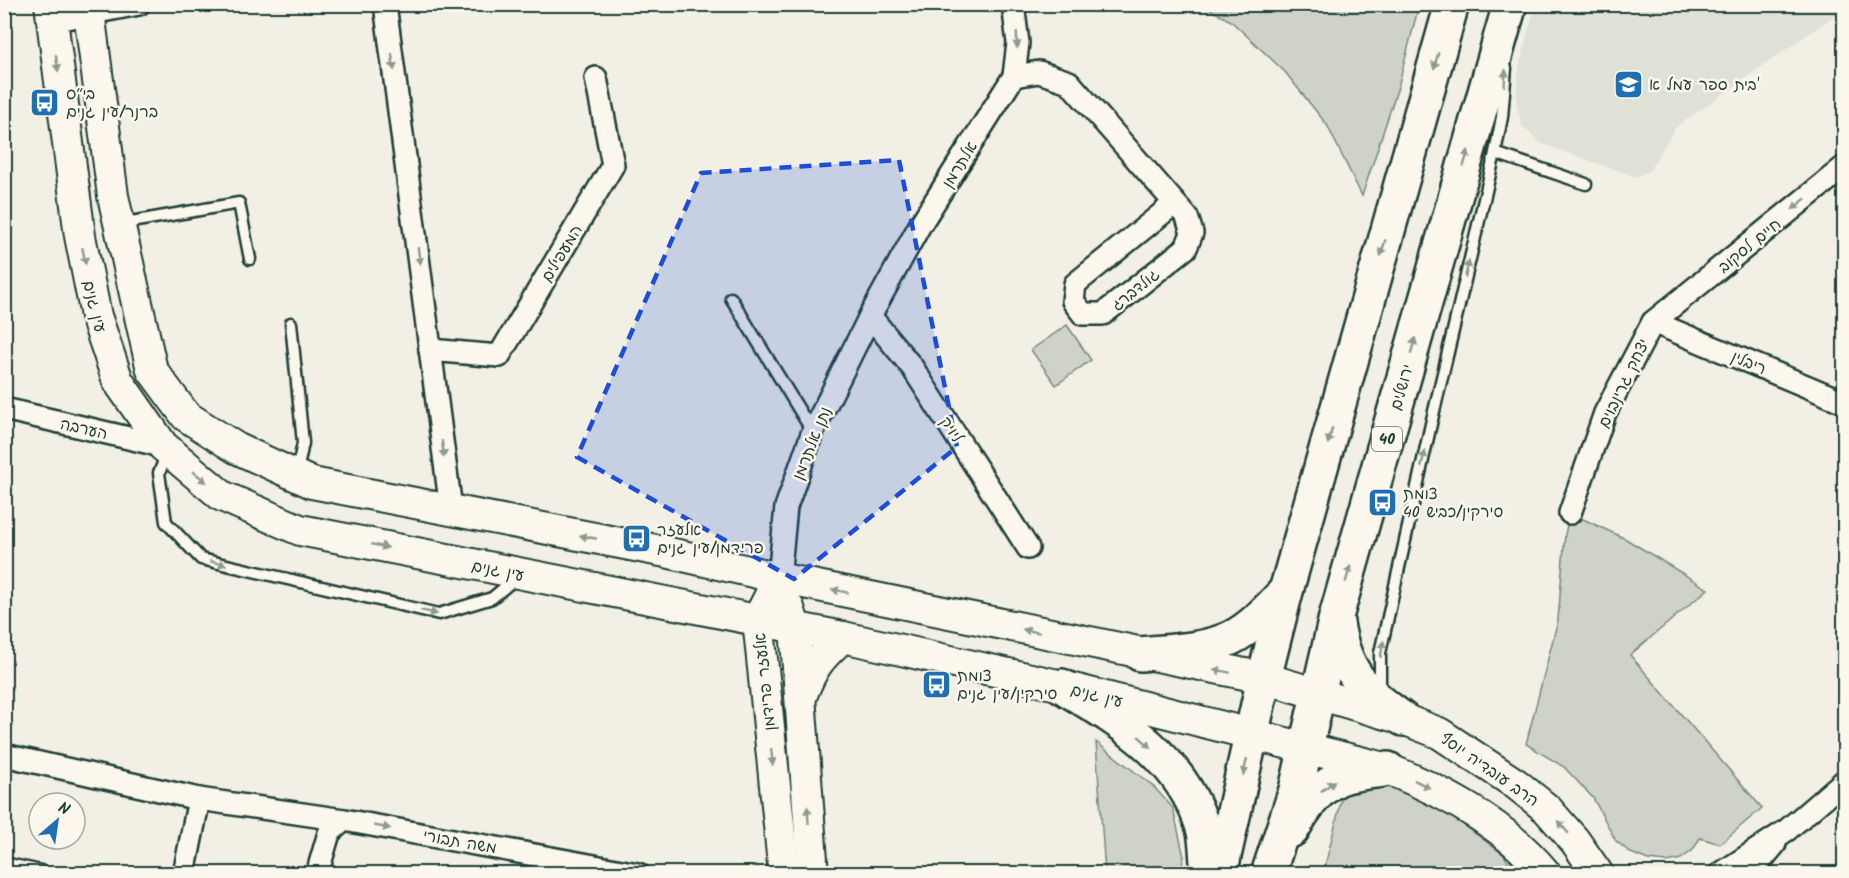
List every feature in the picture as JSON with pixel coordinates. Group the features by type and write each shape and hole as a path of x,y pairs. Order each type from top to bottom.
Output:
{"highway":[{"path":"1220,873 1286,591 1452,4"},
{"name":"ירושלים","path":"1269,870 1296,790 1336,617 1508,10"},
{"path":"1140,654 1191,649 1226,640 1252,624 1286,591"},
{"path":"1336,617 1345,658 1354,675 1394,713"},
{"path":"1062,686 1122,723 1164,759 1193,800 1204,830 1208,873"},
{"path":"1269,870 1304,811 1319,793 1337,779 1388,770"}],"main road":[{"path":"88,9 113,196 152,370 186,416 236,448 312,483 661,552 1140,654 1264,678 1319,694"},
{"name":"עין גנים","path":"50,13 80,236 96,316 118,381 166,449 222,496 300,530 843,637 1062,686 1306,749"},
{"name":"אלעזר פרידמן","path":"779,578 758,619 784,873"},
{"name":"אלעזר פרידמן","path":"779,578 795,627 813,873"},
{"path":"800,700 811,673 823,654 843,637"},
{"name":"הרב עובדיה יוסף","path":"1319,694 1394,713 1439,733 1516,784 1546,809 1575,841 1598,873"},
{"path":"1306,749 1388,770 1419,782 1506,835 1546,873"}],"street":[{"path":"50,13 139,4"},
{"path":"385,4 451,509"},
{"name":"אלתרמן","path":"870,316 920,225 1014,75 1018,43 1013,4"},
{"name":"גולדברג","path":"1014,75 1039,72 1069,82 1175,203 1187,217 1192,233 1186,248 1103,314 1083,314 1073,301 1075,284 1175,203"},
{"name":"המעפילים","path":"430,350 498,356 505,346 613,165 596,78"},
{"name":"חיים לסקוב","path":"1653,322 1845,167"},
{"name":"נתן אלתרמן","path":"779,578 786,507 813,431 870,316"},
{"name":"ליויק","path":"870,316 912,367 1028,548"},
{"name":"ריבלין","path":"1653,322 1845,402"},
{"name":"יצחק גרינבוים","path":"1570,513 1605,413 1653,322"},
{"name":"הערבה","path":"4,409 166,449"},
{"name":"משה תבורי","path":"4,755 199,799 344,820 638,873"},
{"path":"1720,873 1787,830 1845,781"},
{"path":"184,873 199,799"},
{"path":"318,873 329,833 344,820"},
{"path":"1750,873 1787,830"}],"lane":[{"path":"1394,713 1379,692 1380,653 1495,153 1502,117 1508,10"},
{"path":"1495,153 1586,184"},
{"path":"119,224 239,202 250,259"},
{"path":"731,298 813,431"},
{"path":"291,323 303,443 297,476"},
{"path":"166,449 159,473 166,522 201,559 439,614 492,598 521,574"},
{"path":"4,766 25,770"},
{"path":"4,863 44,873"}],"highlighted area":[{"path":"899,160 957,447 794,579 577,457 701,173"}],"shaded area":[{"name":"בית ספר עמל א'","path":"1844,4 1844,9 1676,127 1649,171 1636,177 1542,144 1522,126 1516,102 1519,66 1535,5"},
{"path":"1202,5 1419,5 1398,87 1362,196 1327,125 1285,72 1231,21"},
{"path":"1067,325 1091,360 1056,385 1031,350"},
{"path":"1570,513 1626,539 1708,589 1630,655 1762,808 1720,844 1700,838 1693,850 1681,859 1667,862 1648,860 1631,853 1616,841 1593,798 1564,767 1526,744 1558,620 1565,534"},
{"path":"1096,742 1152,785 1173,808 1184,857 1180,873 1105,873"},
{"path":"1382,783 1411,793 1449,814 1504,855 1515,873 1323,874 1343,793"}],"place":[{"name":"בית ספר עמל א'","path":"1628,84"},
{"name":"בי״ס ברנר/עין גנים","path":"45,102"},
{"name":"צומת סירקין/כביש 40","path":"1382,502"},
{"name":"אלעזר פרידמן/עין גנים","path":"636,538"},
{"name":"צומת סירקין/עין גנים","path":"936,684"}]}
